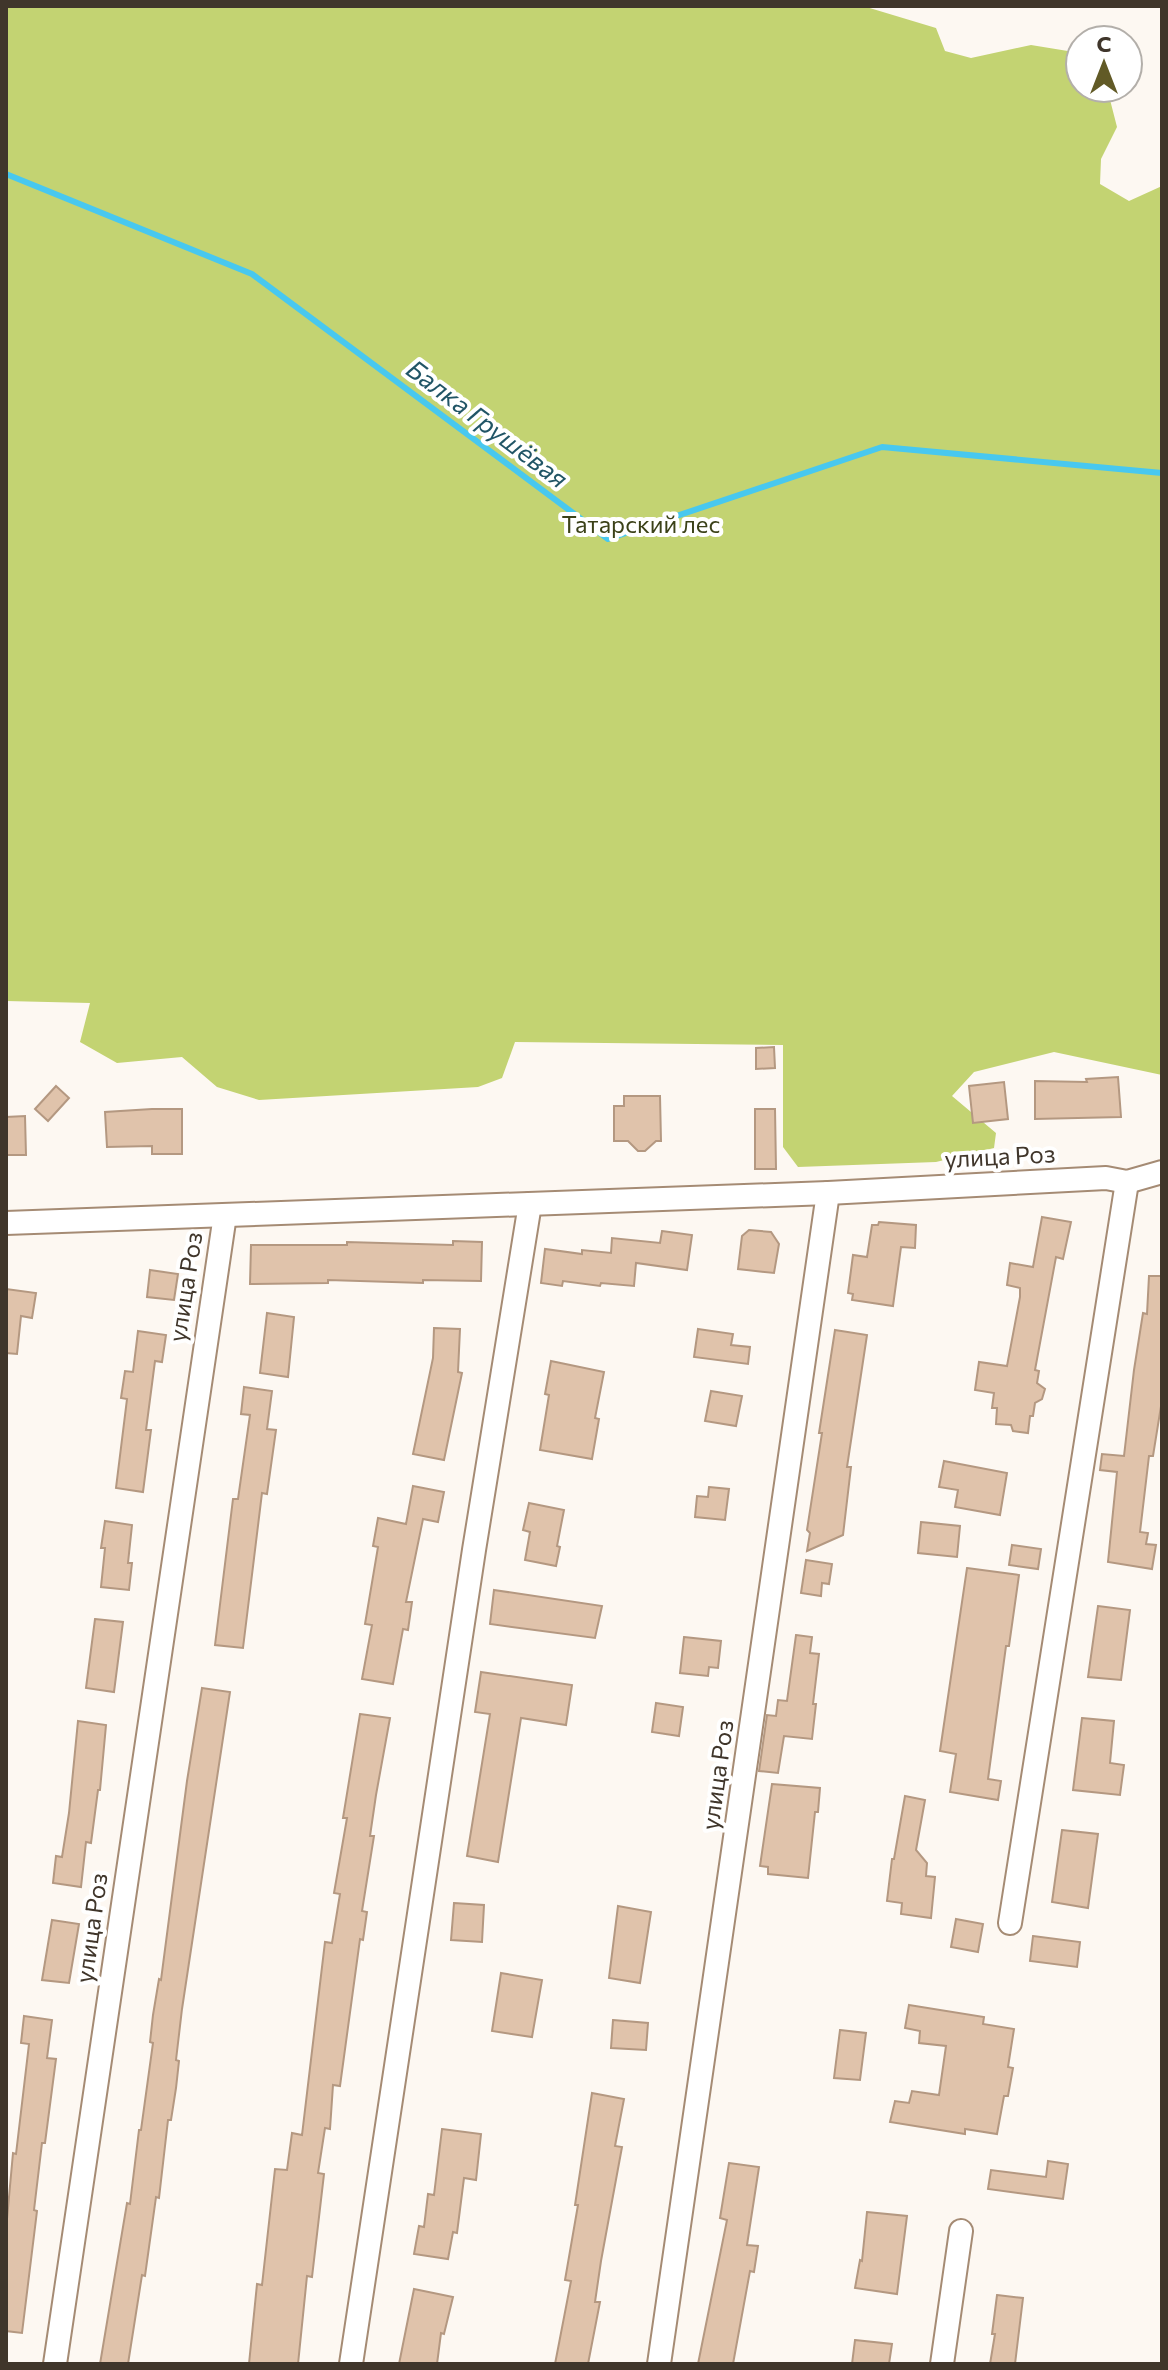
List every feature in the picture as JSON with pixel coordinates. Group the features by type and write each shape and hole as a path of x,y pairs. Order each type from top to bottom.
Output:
{"street":[{"name":"улица Роз","path":"6,1223 828,1193 1106,1178 1127,1182 1162,1172"},
{"path":"1010,1923 1127,1182"},
{"name":"улица Роз","path":"659,2364 828,1193"},
{"path":"351,2364 474,1550 530,1204"},
{"name":"улица Роз","path":"55,2364 225,1215"},
{"path":"942,2364 961,2231"}],"green space":[{"name":"Татарский лес","path":"6,6 863,6 936,28 945,51 971,58 1031,45 1064,50 1064,104 1111,104 1117,127 1101,159 1100,184 1129,201 1162,186 1162,1075 1054,1052 974,1072 952,1096 996,1133 994,1148 936,1162 798,1167 783,1147 783,1045 515,1042 502,1078 478,1087 259,1100 217,1087 182,1057 117,1063 80,1042 90,1003 6,1001"}],"building":[{"path":"774,1047 775,1068 756,1069 756,1048"},
{"path":"1118,1077 1121,1117 1035,1119 1035,1081 1087,1082 1086,1079"},
{"path":"1004,1082 1008,1119 973,1123 969,1086"},
{"path":"56,1086 69,1098 48,1121 35,1109"},
{"path":"624,1096 660,1096 661,1141 656,1141 645,1151 638,1151 628,1141 614,1141 614,1106 624,1106"},
{"path":"182,1109 182,1154 152,1154 152,1146 107,1147 105,1112"},
{"path":"755,1109 775,1109 776,1169 755,1169"},
{"path":"25,1116 26,1155 6,1155 6,1117"},
{"path":"1042,1217 1071,1222 1063,1259 1056,1257 1035,1370 1039,1371 1037,1383 1045,1389 1042,1399 1035,1403 1028,1433 1013,1431 1011,1425 996,1424 997,1408 992,1408 994,1393 975,1390 979,1362 1007,1366 1020,1297 1020,1288 1007,1285 1010,1263 1033,1267"},
{"path":"879,1222 916,1225 915,1248 901,1247 893,1306 852,1300 853,1294 848,1293 853,1255 867,1257 872,1225"},
{"path":"749,1230 771,1232 779,1244 774,1273 738,1269 742,1236"},
{"path":"662,1231 692,1235 687,1270 636,1263 634,1286 563,1281 562,1286 541,1283 545,1249 582,1254 582,1250 611,1253 612,1238 660,1243"},
{"path":"453,1241 482,1242 481,1281 328,1280 328,1283 250,1284 251,1245 347,1245 347,1242 453,1245"},
{"path":"150,1270 178,1274 174,1300 147,1297"},
{"path":"1149,1276 1162,1276 1162,1400 1153,1456 1149,1456 1140,1532 1148,1533 1146,1544 1156,1545 1152,1569 1108,1562 1117,1472 1100,1470 1102,1454 1124,1456 1143,1313 1147,1314"},
{"path":"6,1289 36,1293 32,1318 21,1316 17,1354 6,1353"},
{"path":"267,1313 294,1317 288,1377 260,1373"},
{"path":"434,1328 460,1329 458,1372 462,1373 444,1460 413,1454 433,1358"},
{"path":"698,1329 733,1334 731,1345 750,1347 748,1364 694,1357"},
{"path":"835,1330 867,1335 847,1467 851,1467 843,1535 807,1551 810,1533 807,1530 822,1433 819,1433"},
{"path":"138,1331 166,1335 162,1362 155,1361 146,1430 151,1430 143,1492 116,1488 127,1399 121,1398 125,1371 133,1372"},
{"path":"551,1361 604,1372 595,1418 599,1419 592,1459 540,1450"},
{"path":"244,1387 272,1391 267,1429 276,1430 267,1494 262,1493 243,1648 215,1645 233,1499 238,1499 250,1415 241,1414"},
{"path":"711,1391 742,1396 736,1426 705,1421"},
{"path":"944,1461 1007,1473 1000,1515 955,1507 958,1490 939,1487"},
{"path":"413,1486 444,1492 438,1522 423,1519 406,1602 412,1602 408,1630 403,1629 393,1684 362,1679 372,1625 365,1624 378,1547 373,1546 378,1518 406,1524"},
{"path":"709,1487 729,1489 725,1520 695,1517 697,1496 708,1497"},
{"path":"529,1503 564,1510 556,1566 525,1560 530,1532 523,1530"},
{"path":"105,1521 132,1525 129,1590 101,1587"},
{"path":"921,1522 960,1526 957,1557 918,1553"},
{"path":"1012,1545 1041,1549 1038,1569 1009,1565"},
{"path":"806,1560 832,1564 829,1584 822,1583 821,1596 801,1593"},
{"path":"967,1568 1019,1575 988,1779 1001,1781 998,1800 950,1792 956,1754 940,1751"},
{"path":"494,1590 602,1606 595,1638 490,1624"},
{"path":"1098,1606 1130,1610 1121,1680 1088,1677"},
{"path":"95,1619 123,1622 114,1692 86,1688"},
{"path":"796,1635 812,1637 810,1653 819,1654 812,1739 784,1736 778,1773 759,1771 767,1715 776,1716 778,1700 787,1701"},
{"path":"684,1637 721,1641 718,1668 709,1667 708,1676 680,1673"},
{"path":"481,1672 572,1685 566,1725 521,1718 498,1862 467,1856 490,1714 475,1712"},
{"path":"202,1688 230,1692 182,2009 176,2088 128,2364 100,2364 127,2203 130,2204 153,2043 150,2042 153,2015 161,1980"},
{"path":"656,1703 683,1707 679,1736 652,1732"},
{"path":"360,1714 390,1718 370,1836 374,1836 362,1911 367,1912 363,1940 360,1939 340,2086 333,2085 330,2129 325,2128 318,2173 324,2174 312,2277 307,2276 298,2364 249,2364 257,2284 262,2285 275,2169 287,2170 292,2133 302,2135 325,1942 332,1943 340,1894 334,1893"},
{"path":"1082,1718 1114,1721 1110,1763 1124,1765 1120,1795 1073,1790"},
{"path":"78,1721 106,1725 100,1790 91,1843 86,1842 81,1887 53,1883 56,1856 62,1857 69,1813"},
{"path":"772,1784 820,1788 808,1878 768,1874 768,1867 760,1866"},
{"path":"905,1796 925,1800 916,1850 927,1863 926,1876 935,1877 931,1918 901,1914 902,1903 887,1901"},
{"path":"1062,1830 1098,1834 1088,1908 1052,1902"},
{"path":"454,1903 484,1905 482,1942 451,1940"},
{"path":"618,1906 651,1912 640,1983 609,1978"},
{"path":"956,1919 983,1924 978,1952 951,1947"},
{"path":"52,1920 79,1924 69,1983 42,1980"},
{"path":"1033,1936 1080,1942 1077,1967 1030,1961"},
{"path":"501,1973 542,1980 532,2037 492,2031"},
{"path":"909,2005 984,2017 983,2024 1014,2029 1008,2067 1013,2068 997,2134 965,2129 965,2134 890,2122 895,2101 909,2103 912,2091 939,2095 946,2046 919,2043 920,2031 905,2028"},
{"path":"24,2016 52,2020 47,2058 56,2059 45,2143 42,2143 22,2333 6,2331 6,2230 13,2153 16,2154 29,2044 21,2043"},
{"path":"613,2020 648,2023 646,2050 611,2048"},
{"path":"840,2030 866,2033 860,2080 834,2078"},
{"path":"592,2093 624,2099 615,2146 622,2147 601,2261 595,2302 600,2302 588,2364 555,2364 571,2281 565,2280"},
{"path":"442,2129 481,2134 476,2180 464,2178 457,2233 453,2232 448,2259 414,2254 419,2226 424,2227 428,2194 434,2195"},
{"path":"1048,2161 1068,2164 1063,2199 988,2189 991,2170 1046,2177"},
{"path":"729,2163 759,2167 747,2245 758,2246 754,2272 750,2271 733,2364 698,2364 727,2220 720,2218"},
{"path":"867,2212 907,2216 897,2294 855,2288 862,2261"},
{"path":"414,2289 453,2297 444,2334 441,2333 437,2364 399,2364"},
{"path":"997,2295 1023,2298 1015,2364 990,2364"},
{"path":"855,2340 892,2344 889,2364 852,2364"}],"waterway":[{"name":"Балка Грушёвая","path":"6,174 252,274 608,539 882,447 1162,473"}]}
